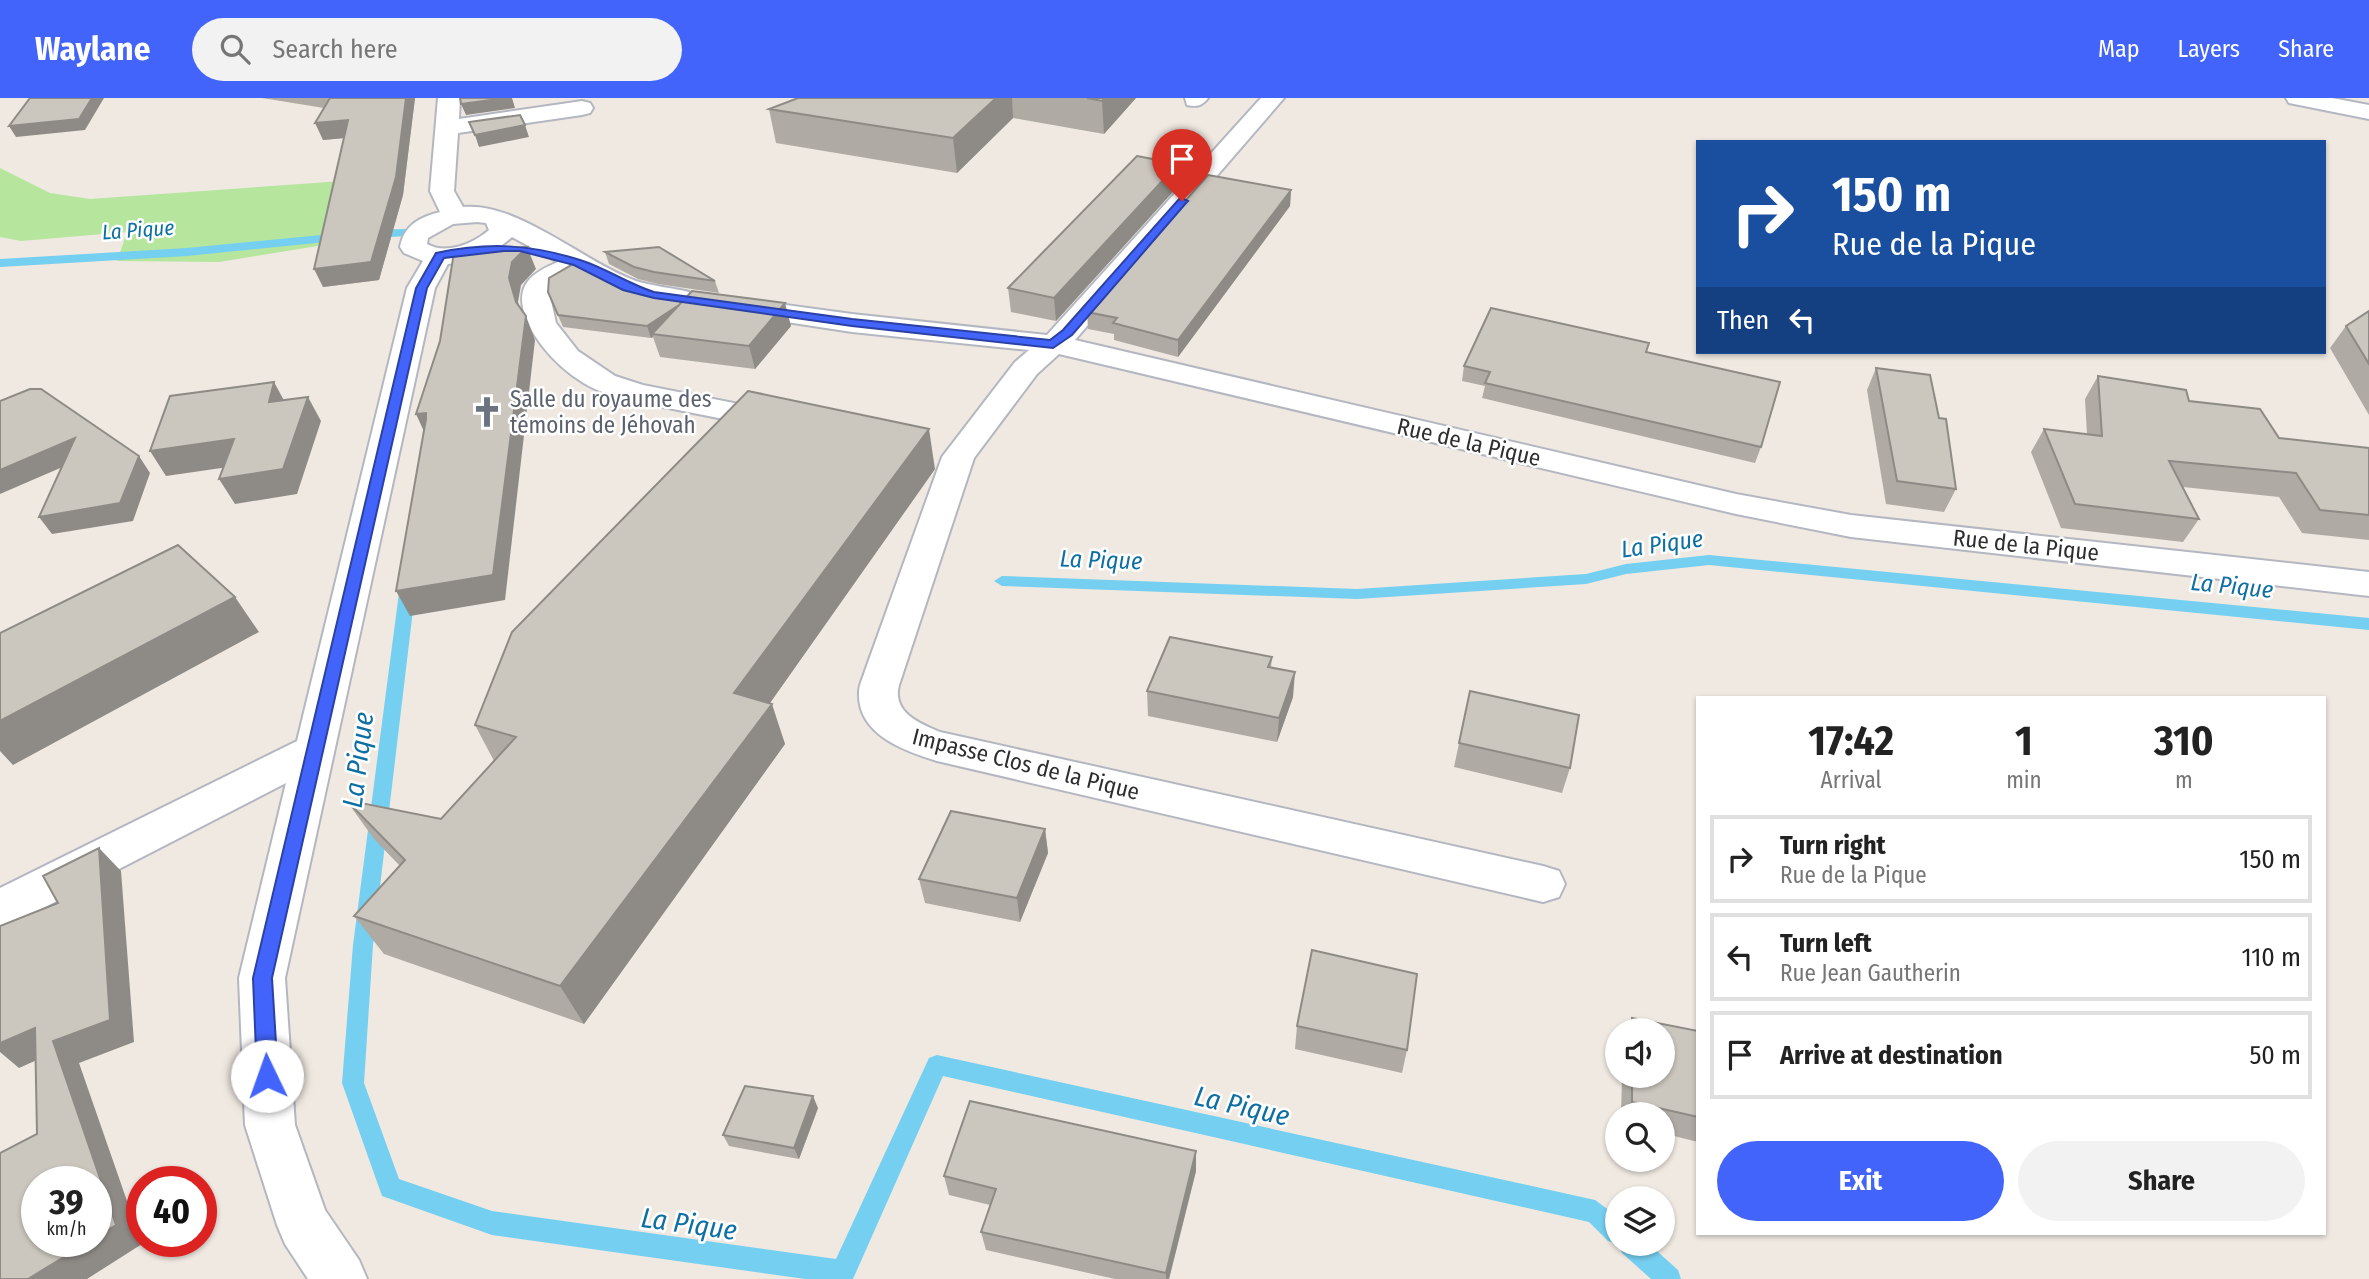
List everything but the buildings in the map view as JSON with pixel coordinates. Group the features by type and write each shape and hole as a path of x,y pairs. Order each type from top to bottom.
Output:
{"street":[{"path":"449,98 442,191 456,215"},
{"name":"Impasse Clos de la Pique","path":"1272,98 1067,332 1026,369 945,455 878,693 884,714 904,735 937,746 1543,884"},
{"path":"2297,98 2369,112"},
{"path":"446,128 582,107"},
{"path":"456,215 486,215 499,220 502,232 496,239 457,253 419,251 412,241 421,229 456,215"},
{"name":"Rue de la Pique","path":"499,220 627,288 654,295 852,323 1053,344 1736,504 1851,526 2369,584"},
{"name":"Rue de la Pique","path":"457,253 520,248 578,263"},
{"path":"340,1279 304,1225 270,1125 262,978 421,288 457,253"},
{"path":"578,263 553,274 535,290 535,301 542,325 568,357 604,382 636,393 811,428"},
{"path":"0,909 313,751"}],"green space":[{"path":"0,168 50,193 90,199 385,178 367,238 219,262 117,261 127,232 21,241 0,237"}],"waterway":[{"name":"La Pique","path":"370,234 405,233"},
{"name":"La Pique","path":"0,263 187,252 342,237"},
{"name":"La Pique","path":"1002,581 1357,594 1586,579 1626,569 1709,560 2369,624"},
{"name":"La Pique","path":"408,585 363,945 353,1083 390,1188 492,1223 843,1272 937,1065 1595,1212 1605,1221"},
{"name":"La Pique","path":"1644,1256 1669,1279"}],"place":[{"name":"Salle du royaume des témoins de Jéhovah","path":"487,412"}],"route":[{"path":"267,1076 262,978 421,288 440,256 474,250 520,248 578,263 627,288 654,295 852,323 1053,344 1067,332 1182,201"}]}
